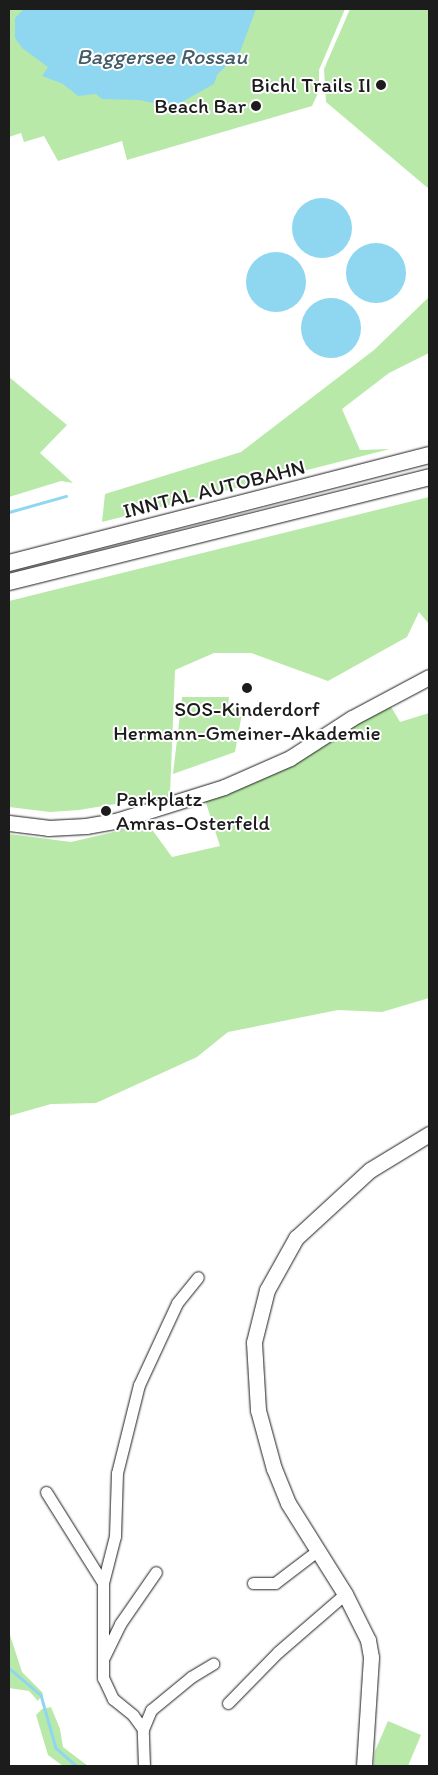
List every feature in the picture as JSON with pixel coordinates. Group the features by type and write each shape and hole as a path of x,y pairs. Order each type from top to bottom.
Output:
{"highway":[{"name":"INNTAL AUTOBAHN","path":"9,564 429,455"},
{"name":"INNTAL AUTOBAHN","path":"9,582 429,477"}],"main road":[{"path":"9,823 48,828 86,826 126,818 224,787 290,758 352,718 429,677"},
{"path":"364,1766 370,1649 366,1631 288,1503 274,1469 258,1410 254,1372 256,1330 266,1290 286,1252 323,1210 370,1170 429,1134"}],"street":[{"path":"143,1729 106,1688 103,1583 115,1536 117,1473 137,1392 177,1303 198,1277"},
{"path":"46,1492 103,1583"},
{"path":"253,1584 275,1583 317,1551"},
{"path":"104,1658 120,1624 156,1572"},
{"path":"228,1703 278,1652 345,1594"},
{"path":"144,1766 143,1729 151,1710 190,1677 213,1664"}],"green space":[{"path":"9,9 345,9 319,70 319,91 312,106 127,160 122,141 58,161 44,136 24,142 21,133 9,137"},
{"path":"350,9 429,9 429,189 326,102 324,69"},
{"path":"429,297 429,353 389,373 342,409 360,450 390,449 102,522 105,494 241,452 374,350"},
{"path":"9,377 67,425 40,453 73,483 61,481 9,497"},
{"path":"429,497 429,624 419,612 407,637 328,681 251,653 214,653 175,670 170,795 79,810 50,812 9,807 9,601"},
{"path":"182,697 229,697 228,708 243,708 235,752 173,774"},
{"path":"390,705 400,722 429,713 429,998 382,1012 338,1010 228,1032 197,1057 96,1103 51,1104 9,1116 9,834 71,842 148,824 172,857 220,846 205,800 316,747"},
{"path":"9,1632 22,1672 43,1693 38,1701 29,1691 9,1688"},
{"path":"51,1707 60,1729 63,1747 88,1766 63,1766 48,1755 36,1715 42,1709"},
{"path":"388,1721 421,1735 408,1766 374,1766 375,1751"}],"water":[{"name":"Baggersee Rossau","path":"24,9 256,9 240,52 217,75 214,84 173,107 139,100 102,99 96,94 78,96 63,84 42,76 48,67 22,48 15,38 15,18"},
{"path":"316,198 328,198 339,203 347,211 352,222 350,240 339,253 328,258 316,258 305,253 297,245 292,234 292,222 297,211 305,203"},
{"path":"370,243 382,243 393,248 401,256 406,267 404,285 393,298 382,303 370,303 359,298 351,290 346,279 346,267 351,256 359,248"},
{"path":"270,252 282,252 293,257 301,265 306,276 304,294 293,307 282,312 270,312 259,307 251,299 246,288 246,276 251,265 259,257"},
{"path":"325,298 337,298 348,303 356,311 361,322 359,340 348,353 337,358 325,358 314,353 306,345 301,334 301,322 306,311 314,303"}],"waterway":[{"path":"9,512 66,496"},
{"path":"9,1668 41,1695 56,1748 77,1766"}],"place":[{"name":"Bichl Trails II","path":"381,85"},
{"name":"Beach Bar","path":"256,106"},
{"name":"SOS-Kinderdorf Hermann-Gmeiner-Akademie","path":"247,688"},
{"name":"Parkplatz Amras-Osterfeld","path":"106,811"}]}
